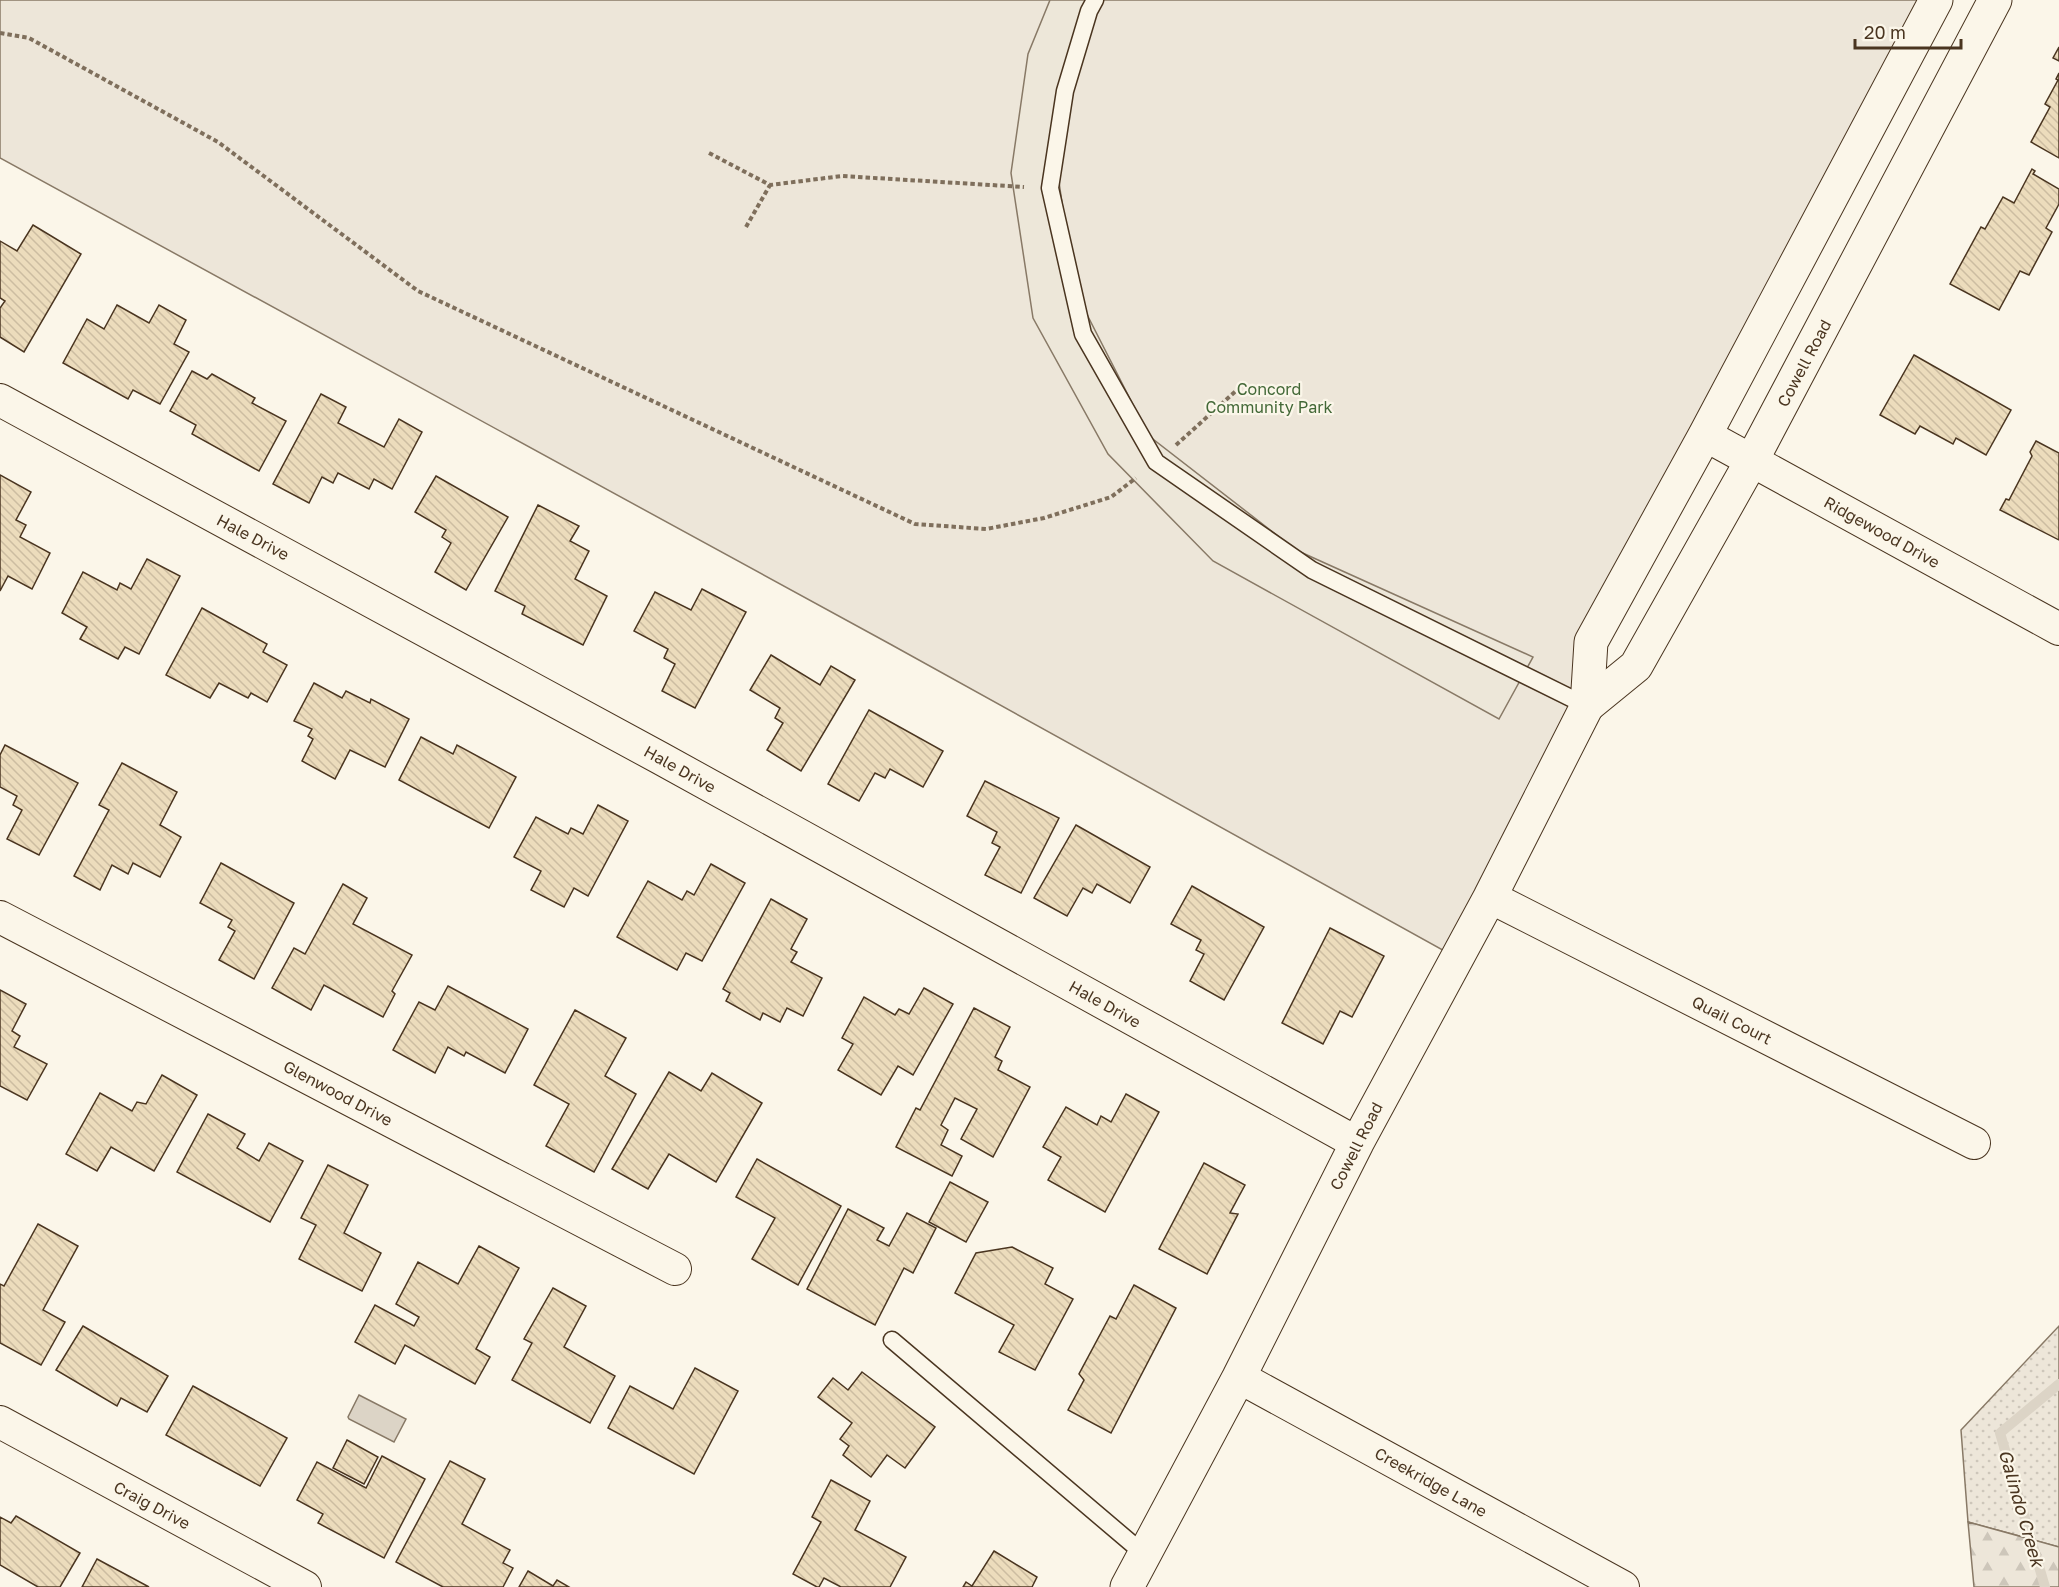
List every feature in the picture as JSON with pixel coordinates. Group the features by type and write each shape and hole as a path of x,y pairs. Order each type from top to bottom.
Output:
{"street":[{"name":"Cowell Road","path":"1127,1587 1239,1377 1357,1143 1490,897 1587,706 1591,642 1705,435 1936,0"},
{"name":"Cowell Road","path":"1587,706 1636,666 1752,460 1995,0"},
{"name":"Hale Drive","path":"0,400 660,758 1357,1143"},
{"name":"Ridgewood Drive","path":"1705,435 2059,629"},
{"name":"Quail Court","path":"1490,897 1974,1143"},
{"name":"Glenwood Drive","path":"0,917 675,1269"},
{"name":"Creekridge Lane","path":"1239,1377 1623,1587"},
{"name":"Craig Drive","path":"0,1422 305,1587"}],"lane":[{"path":"1095,0 1089,11 1065,91 1050,188 1083,334 1156,462 1312,570 1587,706"},
{"path":"892,1340 1144,1554"}],"path":[{"path":"0,33 29,38 218,142 418,291 915,524 986,529 1044,518 1112,497 1156,462 1238,389"},
{"path":"709,153 770,185 842,176 1050,188"},
{"path":"746,227 770,185"}],"green space":[{"name":"Concord Community Park","path":"0,0 1936,0 1591,642 1587,706 1457,958 890,644 0,158"},
{"path":"2059,1326 2059,1547 1968,1522 1961,1430"},
{"path":"1968,1522 2059,1547 2059,1587 1974,1587"}],"shaded area":[{"path":"1050,0 1088,0 1054,148 1075,291 1149,436 1296,550 1533,657 1499,719 1213,561 1108,454 1033,318 1011,173 1028,54"},
{"path":"359,1395 406,1419 394,1442 349,1419"}],"building":[{"path":"2059,47 2059,61 2053,58"},
{"path":"2059,73 2059,158 2031,142 2050,107 2045,104 2058,80 2056,79"},
{"path":"2032,169 2035,171 2033,174 2059,189 2059,204 2046,228 2052,232 2029,275 2020,271 1999,310 1950,284 1981,227 1985,229 2003,197 2014,203"},
{"path":"33,225 81,254 24,352 0,337 0,308 5,301 0,298 0,241 17,251"},
{"path":"117,305 149,323 159,305 186,320 174,344 189,352 160,404 133,390 128,399 63,363 87,319 104,329"},
{"path":"1914,355 2011,410 1986,455 1956,438 1953,444 1920,426 1915,434 1880,415"},
{"path":"192,371 207,379 212,374 255,398 252,403 286,421 259,471 192,434 196,425 170,411"},
{"path":"321,394 346,407 338,423 384,447 399,419 422,432 392,489 374,479 369,489 338,473 333,483 322,477 309,503 273,484"},
{"path":"2036,441 2059,453 2059,540 2000,510 2006,499 2009,500 2032,456 2030,452"},
{"path":"0,475 31,492 16,520 26,525 20,537 50,553 32,589 8,576 0,591"},
{"path":"436,476 508,517 466,590 435,572 451,543 442,537 446,530 415,512"},
{"path":"538,505 579,526 570,541 589,551 575,579 607,596 583,645 522,614 525,606 495,591"},
{"path":"147,559 180,576 139,654 125,647 118,659 80,639 87,627 62,613 83,572 117,590 120,583 131,589"},
{"path":"702,589 746,612 695,708 662,691 675,664 664,658 668,649 634,631 655,592 691,610"},
{"path":"202,608 267,644 263,652 287,665 267,702 251,693 248,698 219,683 210,698 166,675"},
{"path":"771,655 820,685 831,666 855,680 801,771 767,750 783,723 775,718 780,708 750,690"},
{"path":"314,683 342,698 346,691 370,703 371,699 409,719 385,767 350,750 335,779 302,761 313,739 308,736 312,729 294,721"},
{"path":"869,710 943,751 923,787 890,769 885,778 875,773 859,801 828,784"},
{"path":"421,737 453,754 457,745 516,777 489,828 399,780"},
{"path":"5,745 78,783 39,855 7,839 22,810 13,805 17,796 0,787 0,755"},
{"path":"122,763 177,792 160,825 181,837 160,877 133,863 128,874 112,865 100,890 74,876 109,810 99,805"},
{"path":"985,781 1059,818 1021,893 985,875 1000,847 992,843 997,832 967,816"},
{"path":"598,805 628,821 588,896 574,888 564,907 531,890 541,871 514,857 536,817 568,834 571,828 583,834"},
{"path":"1076,825 1150,867 1130,903 1097,884 1092,893 1083,888 1067,916 1034,898"},
{"path":"221,863 294,903 254,979 219,960 235,931 228,927 232,920 200,903"},
{"path":"711,864 745,883 702,961 686,953 677,970 617,937 648,881 682,900 687,891 694,895"},
{"path":"343,884 367,898 353,924 412,955 392,991 395,994 383,1017 324,985 311,1010 272,988 294,948 305,954"},
{"path":"1192,886 1264,927 1224,1000 1190,981 1204,954 1196,950 1201,940 1171,924"},
{"path":"771,899 807,919 791,949 797,952 791,962 822,978 803,1016 787,1008 780,1022 763,1013 760,1020 726,1001 730,993 723,989"},
{"path":"1330,928 1384,956 1352,1017 1340,1011 1323,1044 1282,1023"},
{"path":"448,986 528,1029 505,1073 466,1052 464,1056 448,1047 435,1073 393,1050 419,1002 435,1010"},
{"path":"924,988 953,1004 913,1075 898,1066 881,1095 838,1070 853,1044 842,1038 864,997 895,1015 899,1009 909,1014"},
{"path":"0,990 26,1004 12,1031 20,1036 14,1047 47,1064 27,1100 0,1086"},
{"path":"974,1008 1010,1027 995,1057 1002,1061 998,1070 1030,1087 993,1157 961,1139 977,1109 955,1098 941,1125 948,1130 941,1145 962,1156 952,1176 896,1147 916,1108 920,1110"},
{"path":"575,1010 626,1038 605,1076 636,1094 594,1172 546,1146 569,1104 534,1085"},
{"path":"669,1072 701,1091 712,1073 762,1103 716,1182 669,1154 648,1189 612,1169"},
{"path":"162,1075 197,1095 154,1171 111,1147 97,1171 66,1154 100,1093 132,1111 137,1102 146,1104"},
{"path":"1126,1094 1159,1112 1105,1212 1048,1180 1061,1157 1043,1147 1066,1107 1097,1125 1101,1116 1111,1122"},
{"path":"208,1114 245,1134 237,1148 259,1161 269,1143 303,1161 270,1222 177,1172"},
{"path":"757,1159 841,1206 798,1285 752,1259 775,1218 736,1197"},
{"path":"1204,1163 1245,1185 1230,1213 1238,1214 1207,1274 1159,1249"},
{"path":"328,1165 368,1185 344,1233 381,1253 362,1291 299,1259 316,1225 301,1218"},
{"path":"950,1182 988,1202 966,1242 929,1222"},
{"path":"848,1209 884,1228 877,1240 889,1246 907,1213 936,1228 913,1273 904,1268 875,1325 807,1289"},
{"path":"38,1224 78,1246 43,1310 65,1322 41,1365 0,1343 0,1284 4,1286"},
{"path":"479,1246 519,1268 476,1349 490,1357 475,1384 405,1345 395,1364 355,1342 375,1305 414,1326 419,1317 396,1304 418,1262 458,1284"},
{"path":"1012,1247 1053,1268 1045,1284 1073,1299 1035,1370 999,1352 1014,1325 955,1293 976,1253"},
{"path":"1134,1285 1176,1308 1111,1433 1068,1410 1084,1380 1079,1374 1110,1316 1116,1319"},
{"path":"553,1288 586,1306 564,1347 615,1376 590,1423 512,1380 532,1343 524,1339"},
{"path":"83,1326 168,1376 147,1412 121,1398 117,1406 56,1370"},
{"path":"695,1368 738,1391 694,1474 608,1428 630,1386 673,1409"},
{"path":"862,1372 935,1427 905,1468 887,1455 871,1477 843,1455 849,1446 840,1439 852,1423 818,1397 833,1378 848,1390"},
{"path":"193,1386 287,1438 260,1486 166,1435"},
{"path":"347,1440 378,1457 364,1484 333,1468"},
{"path":"382,1456 425,1479 384,1558 318,1523 323,1514 297,1500 317,1462 366,1488"},
{"path":"450,1461 485,1479 462,1524 510,1550 503,1563 513,1568 503,1587 443,1587 396,1562"},
{"path":"831,1480 870,1501 855,1530 906,1557 890,1587 841,1587 824,1578 817,1587 793,1574 821,1522 812,1517"},
{"path":"16,1516 80,1553 60,1587 38,1587 0,1565 0,1517 11,1523"},
{"path":"994,1551 1037,1577 1032,1587 963,1587 966,1582 972,1586"},
{"path":"97,1559 149,1587 82,1587"},
{"path":"528,1571 553,1586 557,1580 569,1587 519,1587"}],"waterway":[{"name":"Galindo Creek","path":"2045,1587 2000,1433 2059,1384"}]}
